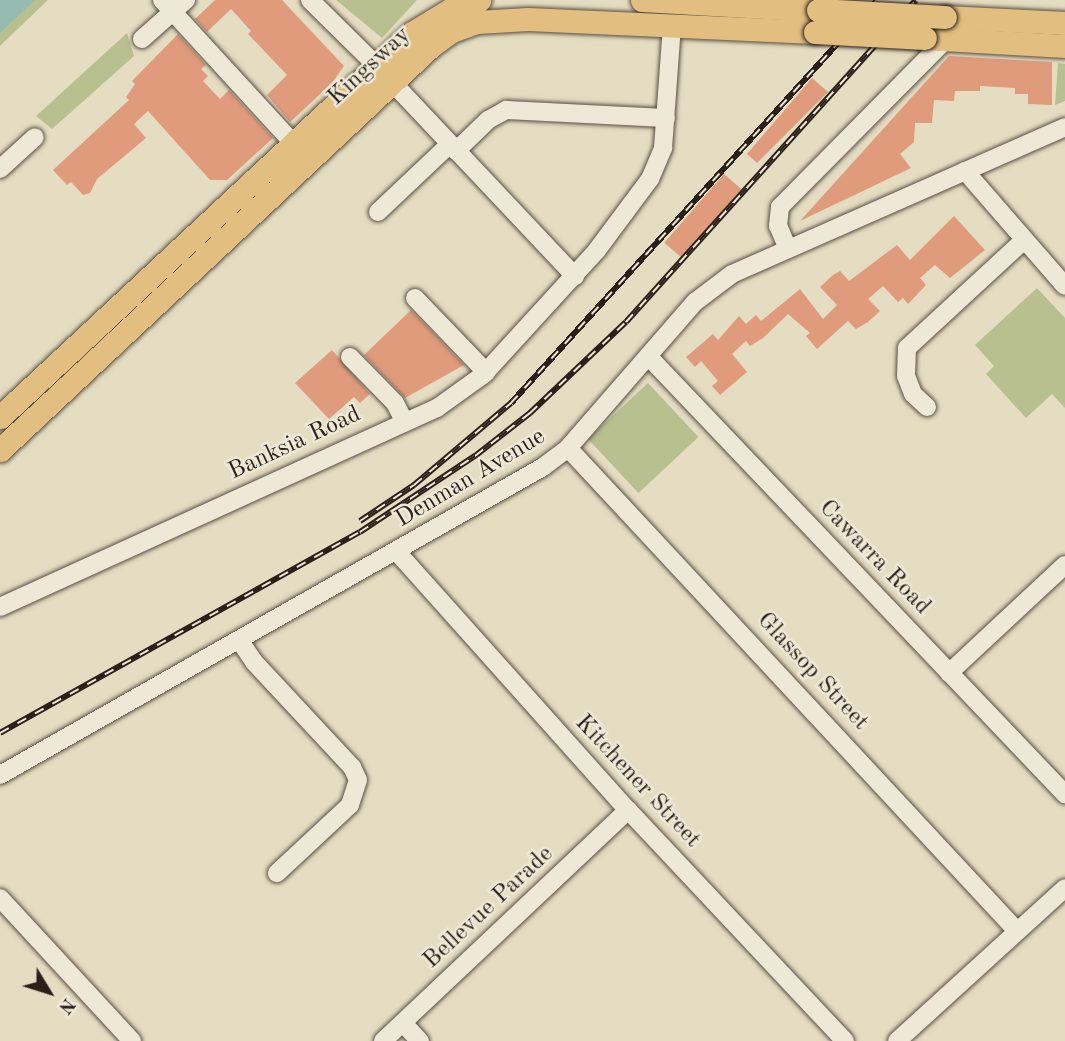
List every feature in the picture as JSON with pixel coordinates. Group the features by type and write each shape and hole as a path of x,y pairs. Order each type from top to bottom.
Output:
{"main road":[{"path":"392,82 379,62 441,0"},
{"name":"Kingsway","path":"0,416 379,62 435,18 478,0"},
{"path":"493,10 508,0"},
{"name":"Kingsway","path":"642,0 1065,46"},
{"path":"672,25 673,2"},
{"name":"Kingsway","path":"0,450 392,82 443,37 493,10 672,25 816,21"},
{"name":"Kingsway","path":"939,31 1065,23"},
{"path":"0,416 18,433"}],"street":[{"path":"310,0 379,62"},
{"path":"142,39 174,4 294,144"},
{"name":"Banksia Road","path":"0,607 404,421 461,393 486,372 575,275 650,179 663,148 672,25"},
{"path":"939,31 780,207 778,226 788,249 1065,127"},
{"path":"392,82 575,275"},
{"path":"378,212 453,147 488,120 506,110 666,118"},
{"path":"0,169 35,137"},
{"path":"965,171 1065,286"},
{"path":"927,407 913,394 906,376 907,348 1024,240"},
{"name":"Denman Avenue","path":"0,775 397,552 568,448 648,356 714,286 788,249"},
{"path":"415,298 486,372"},
{"name":"Cawarra Road","path":"648,356 1065,794"},
{"path":"350,357 395,403 404,421"},
{"name":"Glassop Street","path":"568,448 1017,931"},
{"name":"Kitchener Street","path":"397,552 628,810 845,1041"},
{"path":"949,673 1065,565"},
{"path":"240,641 254,662 352,767 358,780 351,806 277,873"},
{"name":"Bellevue Parade","path":"383,1041 628,810"},
{"path":"897,1041 1065,888"},
{"path":"0,898 132,1041"},
{"path":"403,1023 420,1041"}],"green space":[{"path":"0,0 48,0 0,46"},
{"path":"336,0 417,0 382,38"},
{"path":"127,33 134,56 52,129 36,116"},
{"path":"1058,63 1065,64 1065,101 1055,105"},
{"path":"1037,288 1065,318 1065,408 1052,394 1026,418 986,374 994,366 975,345"},
{"path":"648,383 698,437 638,493 588,439"}],"water":[{"path":"0,0 35,0 0,33"}],"building":[{"path":"215,0 282,0 344,66 332,83 290,122 267,95 287,75 248,34 251,31 231,9 207,32 195,19"},
{"path":"178,34 206,65 201,69 208,76 203,81 220,99 229,90 273,138 227,180 210,180 148,111 134,124 146,138 97,179 90,193 83,195 71,182 67,185 53,170 129,100 126,97 135,84 132,81"},
{"path":"949,56 1052,62 1052,105 1028,104 1028,94 1015,94 1015,88 980,86 980,91 955,91 954,101 934,100 932,123 915,123 914,142 900,154 911,168 800,221"},
{"path":"812,78 828,92 757,163 747,154"},
{"path":"724,174 741,189 682,258 664,243"},
{"path":"954,216 985,250 950,278 935,265 920,278 926,285 908,304 903,298 898,302 883,286 868,299 880,311 856,329 848,321 817,349 806,336 810,333 788,314 763,338 750,346 746,341 732,354 747,372 720,395 712,386 718,381 701,361 695,367 686,357 713,334 718,340 739,316 746,324 756,315 761,321 800,289 823,319 837,305 820,287 833,275 840,271 849,281 897,245 910,260"},
{"path":"411,310 464,365 405,398 364,355"},
{"path":"332,350 370,394 360,403 354,397 329,419 295,383"}],"railway":[{"path":"360,521 414,485 511,403 877,0"},
{"path":"0,733 360,532 475,456 530,413 626,322 916,0"}]}
